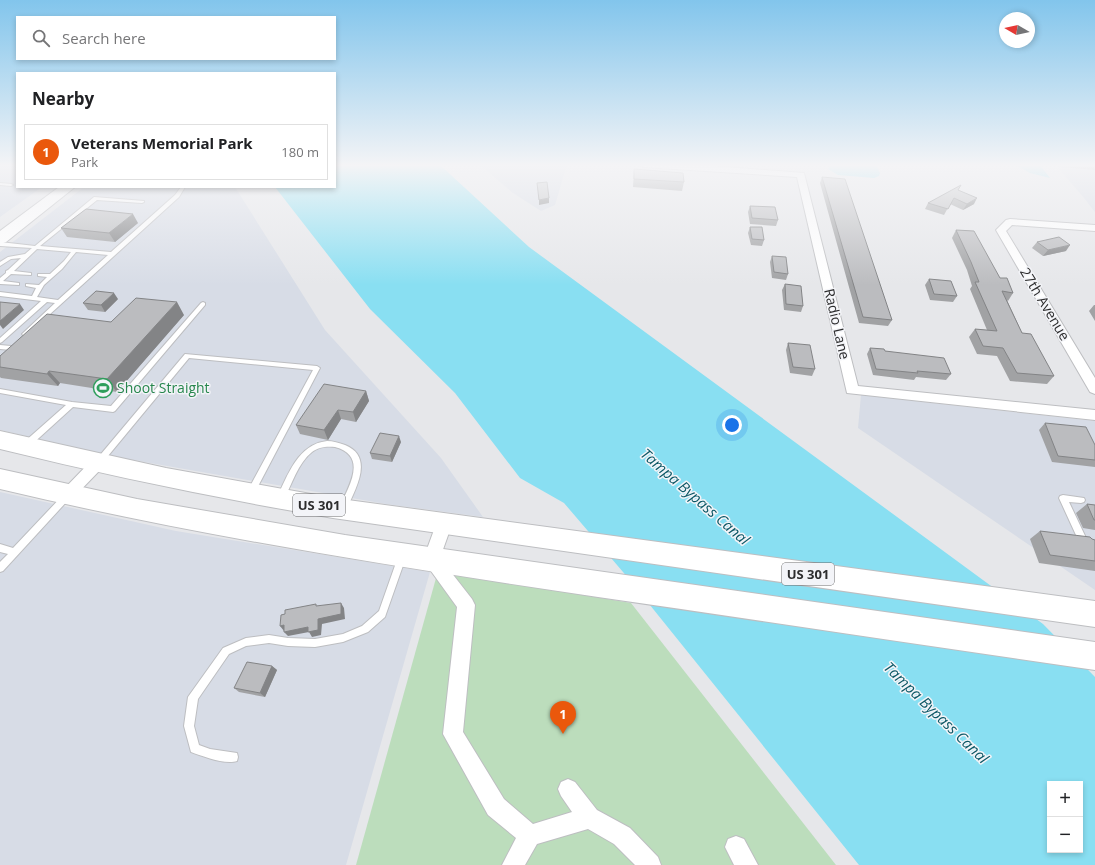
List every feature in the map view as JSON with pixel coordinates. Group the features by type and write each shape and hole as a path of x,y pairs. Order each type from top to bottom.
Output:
{"main road":[{"path":"3,224 26,204"},
{"path":"3,224 31,204"},
{"path":"0,239 45,204"},
{"name":"US 301","path":"0,440 97,464 250,494 342,509 1095,614"},
{"name":"US 301","path":"0,479 67,496 225,526 431,560 1095,656"}],"street":[{"name":"Radio Lane","path":"808,204 852,390 1095,415"},
{"name":"27th Avenue","path":"1095,228 1010,222 1001,230 1095,388"},
{"path":"67,496 97,464"},
{"path":"444,524 431,560 466,605 453,734 496,807 530,836"},
{"path":"568,789 589,818 622,836 650,865"},
{"path":"513,865 530,836 589,818"}],"lane":[{"path":"0,281 8,272 76,212 87,204"},
{"path":"21,338 168,204"},
{"path":"0,244 112,254"},
{"path":"34,298 40,287 65,263 74,251"},
{"path":"0,264 10,258 27,256"},
{"path":"8,272 29,274"},
{"path":"40,275 52,276"},
{"path":"0,281 17,284"},
{"path":"28,285 40,287"},
{"path":"0,294 59,302"},
{"path":"0,341 46,300"},
{"path":"0,391 72,404 113,409 203,304"},
{"path":"5,353 16,343"},
{"path":"0,347 11,348"},
{"path":"97,464 188,356 317,368 250,494"},
{"path":"24,446 72,404"},
{"path":"280,499 302,459 310,450 320,445 334,445 348,448 354,453 358,460 357,476 342,509"},
{"path":"0,568 67,496"},
{"path":"1081,500 1063,498 1084,543 1095,545"},
{"path":"0,548 15,552"},
{"path":"233,757 210,754 195,748 189,726 193,697 226,651 246,642 269,639 288,642 315,643 343,638 365,629 382,614 403,555"}],"shaded area":[{"path":"0,204 18,204 0,217"},
{"path":"62,204 246,204 325,330 441,458 483,517 386,504 110,456 0,430 0,252"},
{"path":"531,204 555,204 555,205 541,211"},
{"path":"1089,204 1095,204 1095,212"},
{"path":"861,395 1095,421 1095,590 858,428"},
{"path":"0,492 176,531 430,572 346,865 0,865"}],"green space":[{"path":"438,571 631,603 836,865 356,865"}],"water":[{"name":"Tampa Bypass Canal","path":"289,204 483,204 529,247 1043,624 1095,677 1095,865 859,865 629,579 564,503 520,478 455,393 370,309"}],"building":[{"path":"830,204 853,204 892,320 863,317"},
{"path":"933,204 951,204 948,209"},
{"path":"750,206 775,207 778,220 752,218"},
{"path":"86,209 133,214 109,233 61,228"},
{"path":"750,227 762,227 764,240 752,239"},
{"path":"956,230 974,231 1000,278 1007,278 1013,293 1002,291 1022,333 1031,334 1054,376 1017,373 1003,348 983,346 975,329 997,331 975,282 979,282"},
{"path":"1059,237 1070,245 1048,250 1037,242"},
{"path":"772,256 786,257 788,274 774,272"},
{"path":"929,279 951,281 957,296 934,294"},
{"path":"785,284 801,286 803,306 786,304"},
{"path":"96,291 114,293 101,305 83,303"},
{"path":"136,298 177,302 107,379 49,371 47,374 0,367 0,356 47,314 111,322"},
{"path":"0,302 20,304 0,321"},
{"path":"788,343 810,345 815,369 793,367"},
{"path":"870,348 944,358 951,374 876,369"},
{"path":"324,384 366,391 353,412 338,410 324,430 296,425"},
{"path":"1045,423 1086,427 1095,445 1095,460 1058,456"},
{"path":"380,433 399,436 390,456 370,453"},
{"path":"1087,504 1095,505 1095,520 1094,520"},
{"path":"1040,531 1090,537 1095,540 1095,561 1050,555"},
{"path":"341,603 341,614 318,619 318,630 308,632 308,627 284,632 284,625 280,626 281,615 285,614 285,610 316,604 316,606"},
{"path":"247,662 272,666 260,693 234,688"}],"place":[{"name":"Shoot Straight","path":"103,388"},
{"name":"Veterans Memorial Park","path":"563,734"}]}
